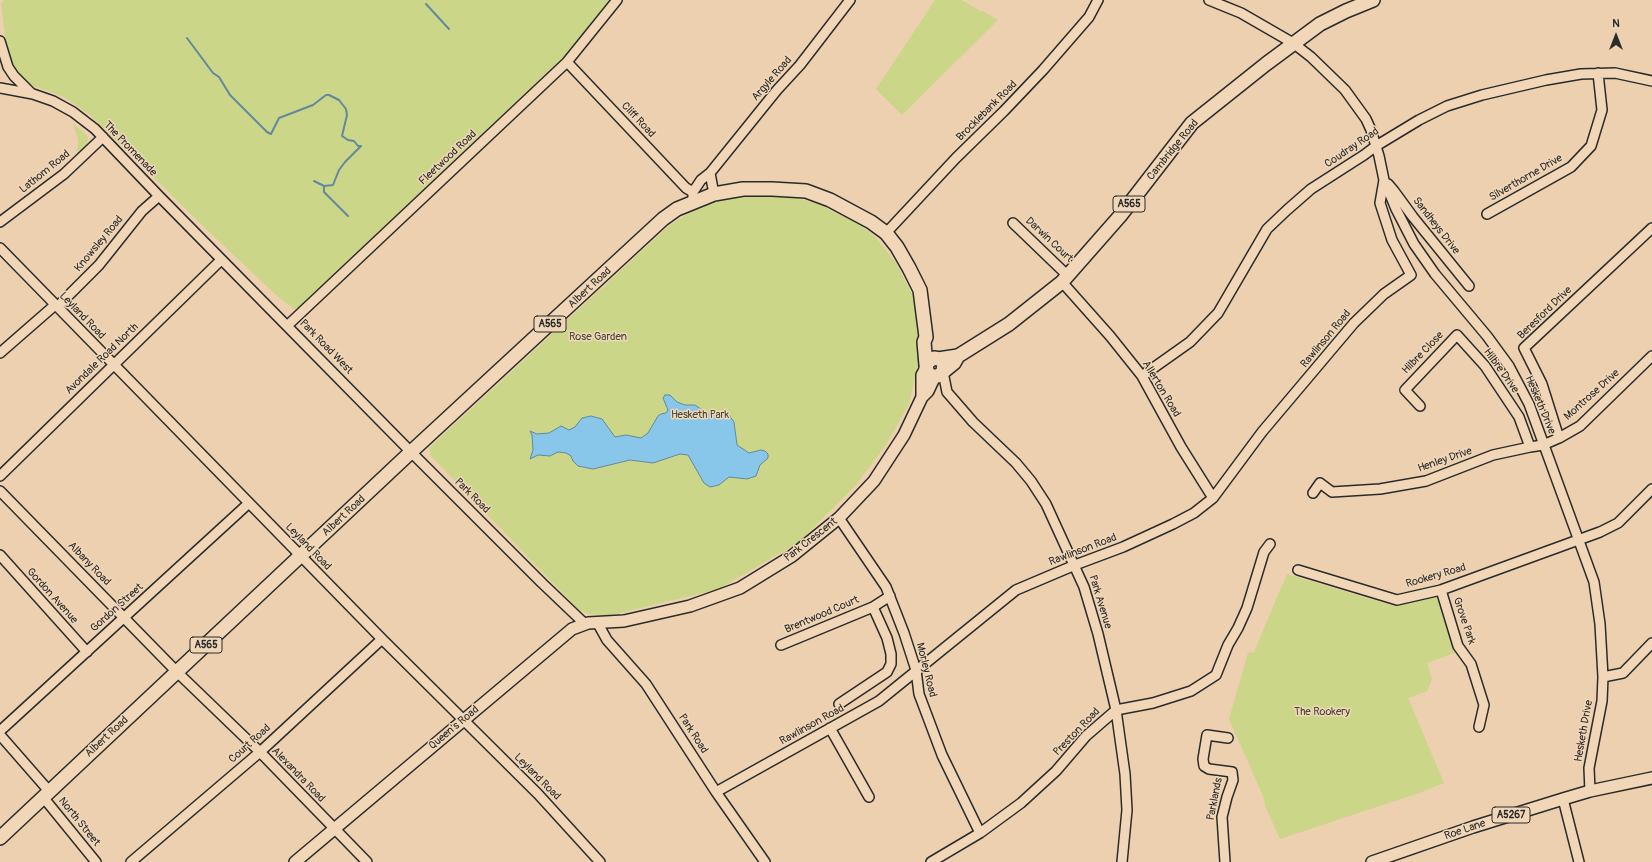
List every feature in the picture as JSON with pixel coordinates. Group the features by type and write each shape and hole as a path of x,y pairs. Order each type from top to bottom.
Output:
{"highway":[{"name":"Cambridge Road","path":"936,368 1009,324 1065,278 1120,216 1192,123 1293,43 1320,24 1359,2 1373,0"},
{"name":"A565","path":"693,197 743,189 772,188 806,191 852,211 871,222 886,233 897,247 920,290 926,337 924,342 936,368"},
{"name":"Albert Road","path":"0,838 301,557 411,452 663,220 693,197"}],"main road":[{"name":"Park Crescent","path":"624,621 690,606 740,588 792,556 839,518 874,481 904,435 922,398 928,391 936,368"},
{"name":"Queen's Road","path":"295,862 565,634 578,626 585,624 624,621"},
{"name":"Roe Lane","path":"1372,862 1473,827 1563,799 1590,791 1652,778"}],"street":[{"name":"Fleetwood Road","path":"288,325 567,62 617,0"},
{"name":"Argyle Road","path":"693,197 701,180 710,173 777,90 800,65 850,0"},
{"name":"Brocklebank Road","path":"886,233 956,158 1043,70 1089,17 1098,0"},
{"name":"Hesketh Drive","path":"1209,0 1241,13 1293,43 1311,57 1345,90 1366,119 1376,146 1384,180 1396,209 1414,244 1435,274 1487,336 1519,382 1529,404 1594,582 1600,624 1603,677 1602,701 1589,768 1590,791"},
{"path":"0,41 8,65 14,76 33,94"},
{"name":"Cliff Road","path":"567,62 693,197"},
{"name":"Coudray Road","path":"1142,376 1190,342 1218,313 1267,229 1286,210 1311,189 1364,156 1376,146 1419,120 1447,106 1515,86 1553,79 1598,73 1614,73 1652,81"},
{"name":"Silverthorne Drive","path":"1487,214 1571,167 1592,146 1602,110 1598,73"},
{"name":"The Promenade","path":"0,88 33,94 53,101 73,112 88,123 221,260"},
{"name":"Lathom Road","path":"0,222 64,174 103,137"},
{"path":"710,173 714,194"},
{"name":"Rawlinson Road","path":"716,792 879,701 1016,590 1123,547 1173,524 1194,513 1213,498 1262,432 1354,323 1384,294 1411,275 1392,240 1380,203 1384,180"},
{"name":"Sandheys Drive","path":"1384,180 1469,286"},
{"name":"Knowsley Road","path":"0,353 56,306 99,265 142,211 158,196"},
{"name":"Darwin Court","path":"1013,224 1065,278"},
{"name":"Beresford Drive","path":"1559,438 1542,384 1524,348 1652,228"},
{"name":"Leyland Road","path":"0,248 113,366 301,557 538,794 600,862"},
{"name":"Park Road West","path":"221,260 288,325 411,452"},
{"name":"Avondale Road North","path":"0,476 221,260"},
{"name":"Allerton Road","path":"1065,278 1142,376 1181,447 1213,498"},
{"name":"Hilbre Close","path":"1420,406 1405,390 1457,335"},
{"name":"Hilbre Drive","path":"1457,335 1485,366 1519,417 1530,446"},
{"name":"Montrose Drive","path":"1544,445 1580,426 1652,356"},
{"name":"Park Avenue","path":"936,368 948,392 973,422 1016,463 1031,481 1046,504 1084,587 1098,634 1116,710 1125,774 1126,802 1122,862"},
{"name":"Henley Drive","path":"1313,493 1320,483 1332,492 1380,489 1426,481 1493,455 1530,446 1544,445"},
{"name":"Park Road","path":"411,452 585,624"},
{"name":"Rookery Road","path":"1298,570 1397,600 1441,590 1600,532 1618,523 1652,489"},
{"name":"Albany Road","path":"0,491 177,672"},
{"name":"Gordon Street","path":"0,731 249,503"},
{"name":"Morley Road","path":"839,518 886,587 904,632 916,670 919,694 942,755 980,833"},
{"name":"Preston Road","path":"931,862 980,833 1021,803 1056,771 1086,736 1116,710 1153,703 1191,691 1216,675 1228,645 1247,608 1264,552 1273,546 1263,537"},
{"name":"Gordon Avenue","path":"0,556 86,652"},
{"name":"Grove Park","path":"1441,590 1458,646 1471,664 1484,705 1479,727"},
{"name":"Brentwood Court","path":"781,645 873,607 890,596"},
{"name":"Brentwood Court","path":"839,704 887,672 891,664 891,654 887,638 873,607"},
{"name":"Park Road","path":"597,622 607,640 646,684 716,792 765,862"},
{"path":"887,638 904,632"},
{"name":"Court Road","path":"131,862 260,752 382,639"},
{"path":"1603,677 1624,673 1652,643"},
{"name":"Alexandra Road","path":"177,672 260,752 367,862"},
{"path":"848,698 857,714"},
{"path":"830,728 869,797"},
{"name":"North Street","path":"0,735 96,862"},
{"name":"Parklands","path":"1225,862 1222,817 1226,797 1233,780 1232,772 1209,769 1204,766 1202,759 1207,735 1228,738"},
{"path":"1563,799 1579,862"}],"green space":[{"path":"4,0 611,0 566,54 295,310 275,294 202,225 90,115 64,97 31,85 19,73 10,59 6,46 1,3"},
{"path":"935,0 962,0 998,20 902,115 876,89"},
{"path":"73,124 85,133 88,138 86,146 77,154 78,140"},
{"name":"Hesketh Park","path":"777,194 816,203 860,225 873,235 895,261 914,298 920,330 920,357 909,404 886,445 856,485 799,542 719,589 608,616 590,614 579,610 430,455 430,447 671,224 691,212 713,202 733,198"},
{"name":"The Rookery","path":"1287,574 1394,606 1428,599 1437,594 1457,652 1427,663 1432,679 1427,691 1408,698 1444,783 1419,793 1280,839 1229,719 1248,653 1254,652"}],"water":[{"path":"665,395 670,395 677,402 685,405 695,405 711,416 724,411 729,415 734,422 737,445 749,453 761,450 768,454 768,458 760,465 756,476 747,479 729,477 719,485 710,487 704,483 688,455 680,454 653,463 630,460 593,469 578,466 573,461 571,456 566,453 558,452 550,456 538,455 530,459 533,450 532,435 530,431 537,434 549,433 561,426 569,430 575,427 582,418 591,416 602,419 615,437 626,435 641,438 648,433 658,416 666,413 668,410 663,398"}],"waterway":[{"path":"426,4 449,29"},
{"path":"187,38 213,73 219,77 230,95 267,132 271,134 279,118 313,105 326,95 339,100 346,109 347,115 342,136 348,140 354,141 358,146 361,146 339,170 333,185 324,186 314,181"},
{"path":"324,186 324,192 348,216"}],"park label":[{"name":"Rose Garden","path":"598,337"}]}
